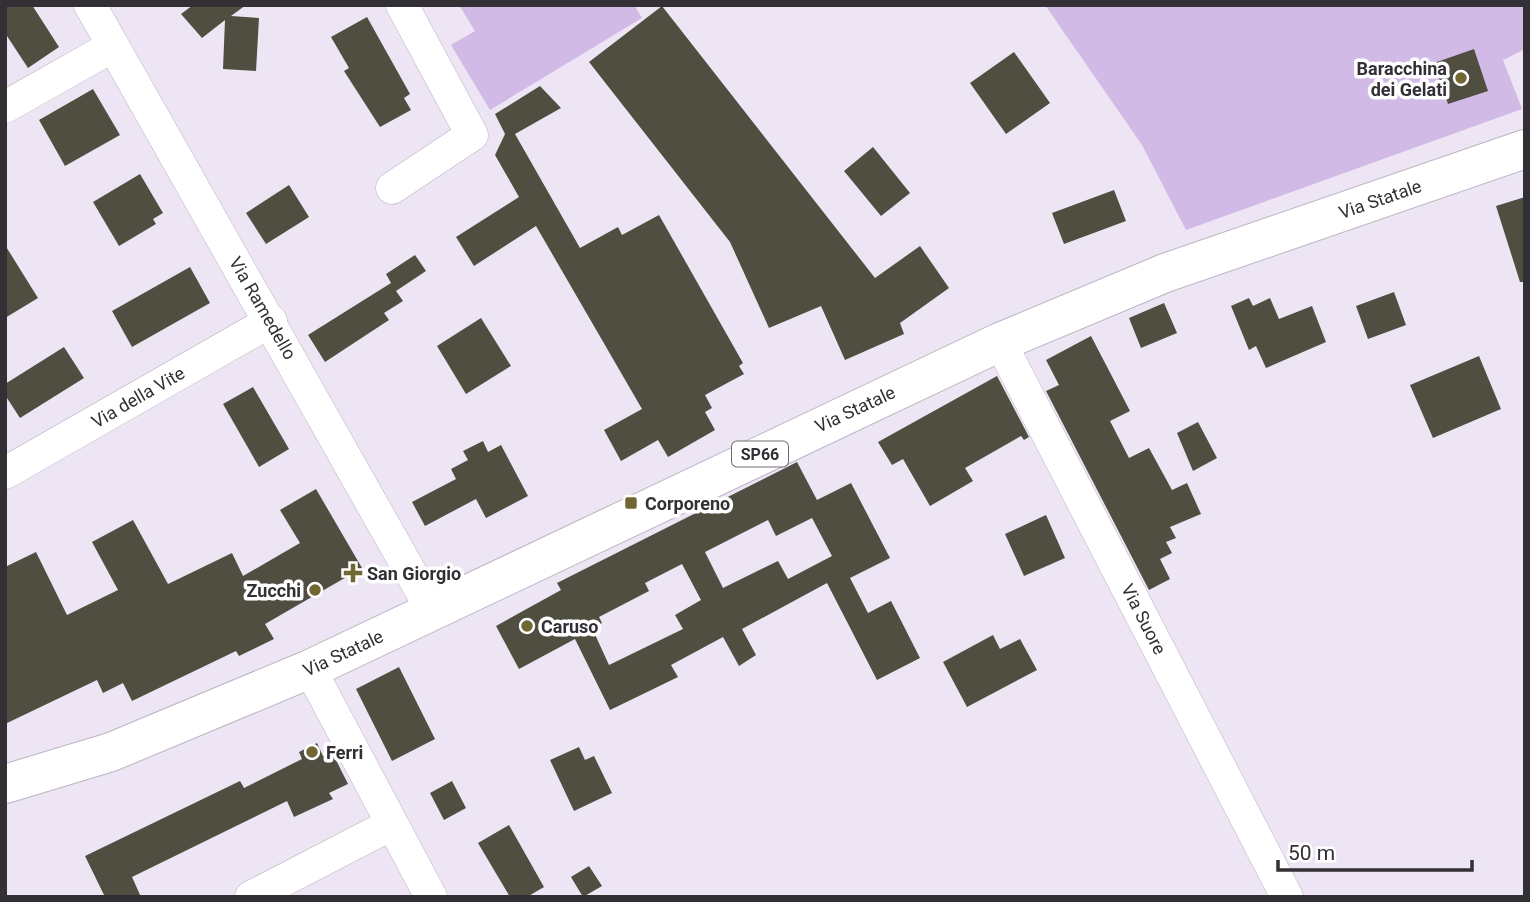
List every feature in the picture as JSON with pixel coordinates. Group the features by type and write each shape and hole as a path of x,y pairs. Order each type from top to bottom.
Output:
{"main road":[{"name":"Via Statale","path":"5,784 111,752 310,669 1000,342 1165,273 1525,149"}],"street":[{"path":"392,188 472,135 402,5"},
{"name":"Via Ramedello","path":"95,7 113,46 271,321 433,612"},
{"path":"5,107 113,46"},
{"name":"Via della Vite","path":"5,474 271,321"},
{"name":"Via Suore","path":"1000,342 1287,897"},
{"path":"310,669 431,897"},
{"path":"250,897 392,824"}],"shaded area":[{"path":"459,5 634,5 642,18 490,110 451,45 475,31"},
{"path":"1045,5 1525,5 1525,49 1503,60 1522,109 1186,230 1142,145"}],"building":[{"path":"5,5 32,5 59,47 28,68 5,33"},
{"path":"193,5 246,5 231,16 259,18 256,71 223,69 225,20 202,38 181,14"},
{"path":"662,6 875,278 920,246 949,288 900,323 904,334 845,360 821,306 769,328 730,242 589,62"},
{"path":"367,17 410,94 404,98 411,110 380,127 344,71 349,68 331,37"},
{"name":"Baracchina dei Gelati","path":"1474,49 1488,91 1448,104 1434,63"},
{"path":"1014,52 1050,103 1006,134 970,83"},
{"path":"540,86 561,108 515,134 580,248 618,227 622,235 659,215 743,363 739,366 744,374 705,395 712,408 705,412 715,430 668,457 658,440 621,461 604,430 642,409 536,226 474,266 456,237 519,197 495,155 505,134 495,114"},
{"path":"93,89 120,135 65,166 39,120"},
{"path":"873,147 910,193 881,216 844,171"},
{"path":"140,174 163,213 153,219 156,224 119,246 93,202"},
{"path":"289,185 309,217 266,244 246,213"},
{"path":"1114,190 1126,221 1064,244 1052,213"},
{"path":"1525,197 1525,282 1520,282 1496,206"},
{"path":"5,245 38,298 5,318"},
{"path":"415,255 426,271 396,291 403,301 384,313 389,320 325,362 308,335 391,283 386,274"},
{"path":"190,267 210,303 132,347 112,311"},
{"path":"1394,292 1406,325 1368,339 1356,306"},
{"path":"1249,298 1253,306 1270,298 1279,319 1312,306 1326,342 1266,368 1256,346 1249,350 1231,306"},
{"path":"1164,303 1177,333 1141,348 1129,318"},
{"path":"481,318 511,366 466,394 437,346"},
{"path":"1091,336 1130,411 1110,421 1129,458 1149,448 1172,490 1187,483 1201,514 1170,527 1176,538 1166,542 1172,553 1160,559 1170,579 1149,590 1046,391 1059,385 1046,360"},
{"path":"64,347 84,378 20,418 5,395 5,384"},
{"path":"1479,356 1501,409 1433,438 1410,385"},
{"path":"997,376 1029,437 1024,440 1021,436 965,468 973,481 930,506 903,459 892,465 878,442"},
{"path":"253,387 289,449 259,467 223,404"},
{"path":"1198,422 1217,458 1193,471 1177,433"},
{"path":"483,441 488,452 501,445 528,496 486,518 476,499 425,526 412,502 456,479 451,469 468,460 463,451"},
{"path":"797,462 817,500 851,483 890,558 850,578 868,613 891,601 920,658 877,680 827,583 742,629 756,655 739,666 723,637 671,665 678,677 610,710 575,639 519,669 496,626 561,590 557,583","holes":["812,518 832,556 788,579 778,561 723,588 705,552 768,520 776,536","682,564 701,600 675,615 683,629 609,665 592,628 602,623 599,617 649,591 645,583"]},
{"path":"316,489 362,568 265,624 274,639 239,656 236,651 132,701 123,683 103,693 97,680 5,724 5,567 36,552 67,615 118,590 92,542 133,520 168,584 232,553 243,576 300,543 280,510"},
{"path":"1046,515 1065,558 1024,576 1005,534"},
{"path":"993,635 1000,649 1020,639 1037,670 967,707 943,662"},
{"path":"399,667 435,739 392,761 356,689"},
{"path":"317,743 323,756 332,752 348,784 329,793 333,799 294,817 287,801 132,877 141,897 105,897 85,856 240,781 244,788 302,759 299,752"},
{"path":"579,747 585,760 594,756 612,793 574,811 550,760"},
{"path":"452,781 466,808 444,820 430,793"},
{"path":"509,825 544,887 527,897 510,897 478,843"},
{"path":"589,866 602,886 583,897 571,877"}],"place":[{"name":"Baracchina dei Gelati","path":"1461,78"},
{"name":"Corporeno","path":"631,503"},
{"name":"San Giorgio","path":"353,573"},
{"name":"Zucchi","path":"315,590"},
{"name":"Caruso","path":"527,626"},
{"name":"Ferri","path":"312,752"}]}
